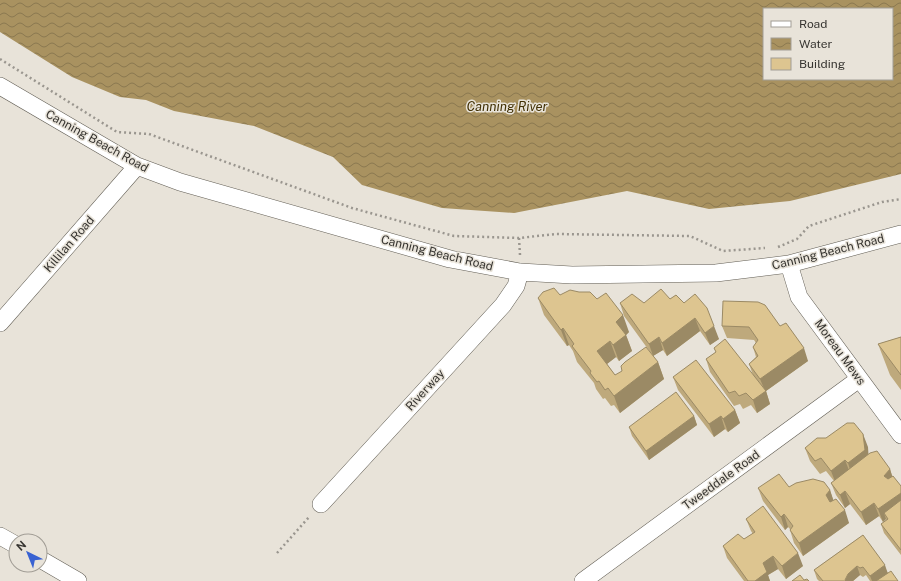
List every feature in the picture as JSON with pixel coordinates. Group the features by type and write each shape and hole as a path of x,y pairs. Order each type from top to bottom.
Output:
{"street":[{"name":"Canning Beach Road","path":"0,86 137,166 180,182 450,259 520,272 572,275 716,273 789,264 901,234"},
{"name":"Killilan Road","path":"0,323 137,166"},
{"name":"Moreau Mews","path":"789,264 799,297 901,435"},
{"name":"Riverway","path":"321,504 503,305 516,286 520,272"},
{"name":"Tweeddale Road","path":"583,581 859,379"},
{"path":"48,564 78,581"}],"path":[{"path":"0,59 117,132 148,134 352,208 454,236 519,238 556,234 690,236 723,251 768,248"},
{"path":"776,248 797,240 809,226 882,202 901,199"},
{"path":"276,553 321,504"}],"water":[{"name":"Canning River","path":"0,0 901,0 901,174 790,201 709,209 627,191 514,213 442,208 362,185 333,157 254,126 174,111 146,100 120,97 72,77 0,32"}],"building":[{"path":"554,288 560,295 570,290 590,292 597,299 606,293 623,315 616,322 626,335 613,345 610,341 597,351 615,375 622,371 621,366 625,362 646,347 658,362 614,396 608,388 605,390 599,381 597,382 590,373 591,371 572,346 574,344 563,328 561,330 538,298 543,292"},
{"path":"661,289 670,299 676,295 684,303 695,294 707,308 714,326 705,333 695,318 662,343 659,337 649,344 620,303 632,294 644,303"},
{"path":"723,301 758,302 765,305 780,326 786,323 804,348 760,379 749,364 758,356 753,347 758,340 749,327 722,326"},
{"path":"901,337 901,375 878,344"},
{"path":"725,339 766,391 753,400 746,393 739,396 735,391 729,393 706,359 716,352 714,348"},
{"path":"696,360 735,410 723,419 721,416 709,424 673,377"},
{"path":"676,392 694,416 646,451 629,427"},
{"path":"847,423 854,423 863,434 865,450 848,463 845,460 831,471 821,458 815,461 805,448 817,438 826,438"},
{"path":"877,451 890,469 884,476 888,479 893,476 901,486 901,493 878,509 874,503 861,512 845,491 840,495 831,483 870,453"},
{"path":"779,474 789,487 796,483 813,479 824,482 830,490 826,495 830,502 836,499 845,510 799,543 790,530 793,526 784,514 781,517 758,488"},
{"path":"901,500 901,550 881,524 888,519 884,513"},
{"path":"763,506 798,553 782,566 773,556 763,563 767,572 755,581 748,581 723,546 738,534 744,539 755,532 746,519"},
{"path":"863,535 885,565 870,576 863,567 860,568 857,566 848,574 845,580 846,581 823,581 814,570"},
{"path":"891,571 898,581 876,581"},
{"path":"800,575 804,580 807,579 809,581 792,581"}]}
